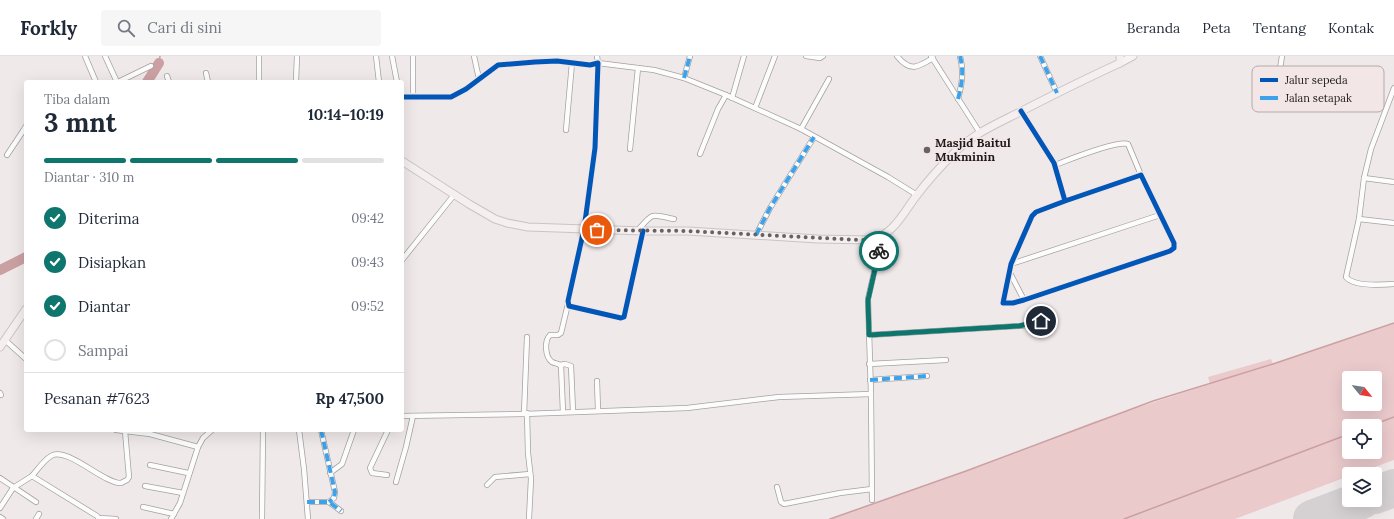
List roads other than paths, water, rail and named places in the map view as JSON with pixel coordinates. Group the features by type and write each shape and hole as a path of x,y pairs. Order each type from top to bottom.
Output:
{"highway":[{"path":"404,162 454,195 495,218 507,223 528,227 688,231 756,236 870,240 884,235 895,226 917,195 958,149 980,133 1120,59"},
{"path":"0,347 24,312"}],"main road":[{"path":"1120,59 1133,56"}],"street":[{"path":"85,56 95,80"},
{"path":"105,56 116,80"},
{"path":"259,56 259,80"},
{"path":"296,80 297,56"},
{"path":"376,56 380,80"},
{"path":"392,56 397,80"},
{"path":"413,56 413,97"},
{"path":"474,56 479,79"},
{"path":"573,411 572,366 565,364 560,365 552,362 546,352 546,340 550,335 558,335 561,333 584,229 595,148 597,56"},
{"path":"684,78 690,56"},
{"path":"732,98 744,56"},
{"path":"755,108 775,56"},
{"path":"806,56 820,58 823,56"},
{"path":"897,56 905,65 912,67 919,67 932,57 980,133"},
{"path":"958,99 962,80 960,56"},
{"path":"1040,56 1057,93"},
{"path":"1280,66 1282,56"},
{"path":"404,97 451,97 466,89 498,65 557,61 590,65 598,63 654,70 684,78 801,129 888,177 917,195"},
{"path":"566,130 572,63"},
{"path":"121,80 151,66"},
{"path":"630,150 638,68"},
{"path":"206,73 208,80"},
{"path":"167,76 168,80"},
{"path":"801,129 829,79"},
{"path":"1394,88 1371,149 1364,178 1359,218 1347,278 1354,282 1377,285 1394,284"},
{"path":"700,154 718,109 726,95"},
{"path":"1021,111 1054,165 1065,201"},
{"path":"7,155 24,132"},
{"path":"756,236 770,208 814,137"},
{"path":"1054,165 1106,147 1126,143 1133,153 1175,246 1173,250 1024,300 1013,303 1003,303 1011,264 1032,216 1036,212 1142,175"},
{"path":"1364,178 1394,182"},
{"path":"404,258 454,195"},
{"path":"568,304 570,307 621,318 624,317 640,231 649,217 653,215 674,218"},
{"path":"1011,264 1160,215"},
{"path":"1359,218 1394,223"},
{"path":"872,500 868,300 884,235"},
{"path":"1010,273 1024,300"},
{"path":"869,335 1030,325 1053,317"},
{"path":"527,337 525,413 530,474 529,519"},
{"path":"5,340 24,357"},
{"path":"869,364 946,360"},
{"path":"560,365 562,374 563,412"},
{"path":"870,380 927,376"},
{"path":"597,381 598,410"},
{"path":"404,416 687,408 779,397 871,394"},
{"path":"396,482 413,416"},
{"path":"0,508 13,488 32,476 51,456 56,454 63,455 114,482 122,483 127,480 126,432"},
{"path":"134,432 150,434 198,447"},
{"path":"144,507 172,517 183,493 198,447 203,438 210,432"},
{"path":"262,519 263,432"},
{"path":"299,432 308,519"},
{"path":"322,432 335,495 330,502"},
{"path":"330,473 342,464 353,432"},
{"path":"387,432 370,468 372,473 388,475"},
{"path":"150,465 188,474"},
{"path":"487,485 495,477 530,474"},
{"path":"32,476 99,518 116,519"},
{"path":"0,478 36,502"},
{"path":"145,486 183,493"},
{"path":"777,487 781,502 784,504 872,488"},
{"path":"307,502 330,502 341,511"},
{"path":"36,519 39,514"}],"waterway":[{"path":"159,63 160,56"},
{"path":"148,80 159,63"},
{"path":"0,270 24,258"},
{"path":"830,519 966,471 1153,401 1273,364 1394,323"},
{"path":"1382,422 1394,417"},
{"path":"1124,519 1342,437"}],"place":[{"name":"Masjid Baitul Mukminin","path":"927,150"}]}
